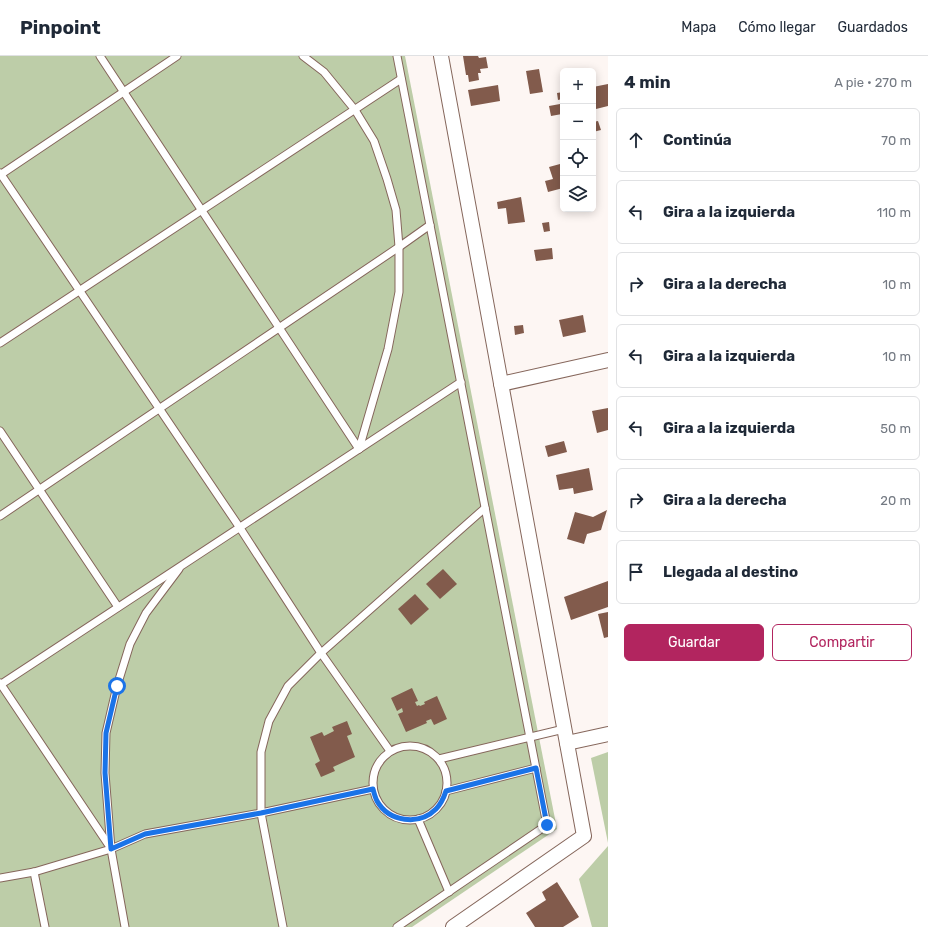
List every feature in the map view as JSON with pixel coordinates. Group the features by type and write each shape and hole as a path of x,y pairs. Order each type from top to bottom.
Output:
{"street":[{"path":"441,56 584,836 453,927"},
{"path":"501,384 608,360"},
{"path":"567,743 608,734"}],"lane":[{"path":"100,56 359,449"},
{"path":"177,56 0,174 240,528 321,653 390,751"},
{"path":"303,56 324,72 354,110 374,141 388,179 396,210 400,247 399,292 388,349 359,449"},
{"path":"397,56 547,825 397,927"},
{"path":"0,343 401,79"},
{"path":"0,516 400,247 430,225"},
{"path":"111,849 0,684 461,382"},
{"path":"0,431 118,607"},
{"path":"283,927 261,813 261,752 269,721 288,686 321,653 485,508"},
{"path":"126,927 111,849 105,773 106,733 117,686 130,644 146,613 182,565"},
{"path":"439,759 564,729"},
{"path":"416,746 431,752 439,759 444,768 447,780 446,791 436,809 428,815 418,819 406,820 394,817 384,810 377,801 373,789 372,778 376,767 382,758 390,751 400,747 416,746"},
{"path":"446,791 536,768"},
{"path":"0,878 34,872 111,849 145,834 261,813 373,789"},
{"path":"418,819 449,892"},
{"path":"34,872 45,927"}],"green space":[{"path":"0,56 405,56 557,829 412,927 0,927"},
{"path":"608,752 608,843 591,758"},
{"path":"608,846 608,927 592,927 579,879"}],"building":[{"path":"463,56 478,56 479,58 486,57 488,68 480,69 481,73 478,73 479,80 469,82 468,75 466,75"},
{"path":"539,69 543,92 530,94 526,71"},
{"path":"608,84 608,106 596,109 596,86"},
{"path":"498,85 500,101 471,106 468,90"},
{"path":"560,92 560,100 558,100 557,93"},
{"path":"560,104 560,114 551,116 549,106"},
{"path":"596,121 598,121 601,130 596,131"},
{"path":"560,164 560,189 548,192 545,181 553,179 549,167"},
{"path":"521,197 525,222 508,224 506,208 498,209 497,202"},
{"path":"549,222 550,231 544,232 542,223"},
{"path":"552,248 553,259 536,261 534,250"},
{"path":"583,315 586,332 563,337 559,320"},
{"path":"523,325 524,333 515,335 514,326"},
{"path":"608,408 608,430 597,433 592,411"},
{"path":"564,441 567,452 548,457 545,446"},
{"path":"589,468 593,490 574,494 573,488 559,490 556,475"},
{"path":"607,510 601,530 587,534 584,544 567,539 575,512 593,517"},
{"path":"443,569 457,584 440,599 426,584"},
{"path":"608,581 608,607 571,620 564,597"},
{"path":"415,594 429,609 411,625 398,609"},
{"path":"608,612 608,637 604,638 598,614"},
{"path":"412,688 418,701 415,702 417,706 425,704 424,702 437,696 447,719 434,725 431,719 426,721 427,723 406,732 398,714 403,712 402,708 397,711 391,698"},
{"path":"347,721 352,734 347,736 355,757 333,767 335,771 321,777 315,764 320,761 310,737 322,732 324,736 334,731 332,727"},
{"path":"557,882 579,917 563,927 535,927 526,913 546,900 542,892"}],"route":[{"path":"117,686 106,733 105,773 111,849 145,834 261,813 373,789 377,801 384,810 394,817 406,820 418,819 428,815 436,809 446,791 536,768 547,825"}]}
